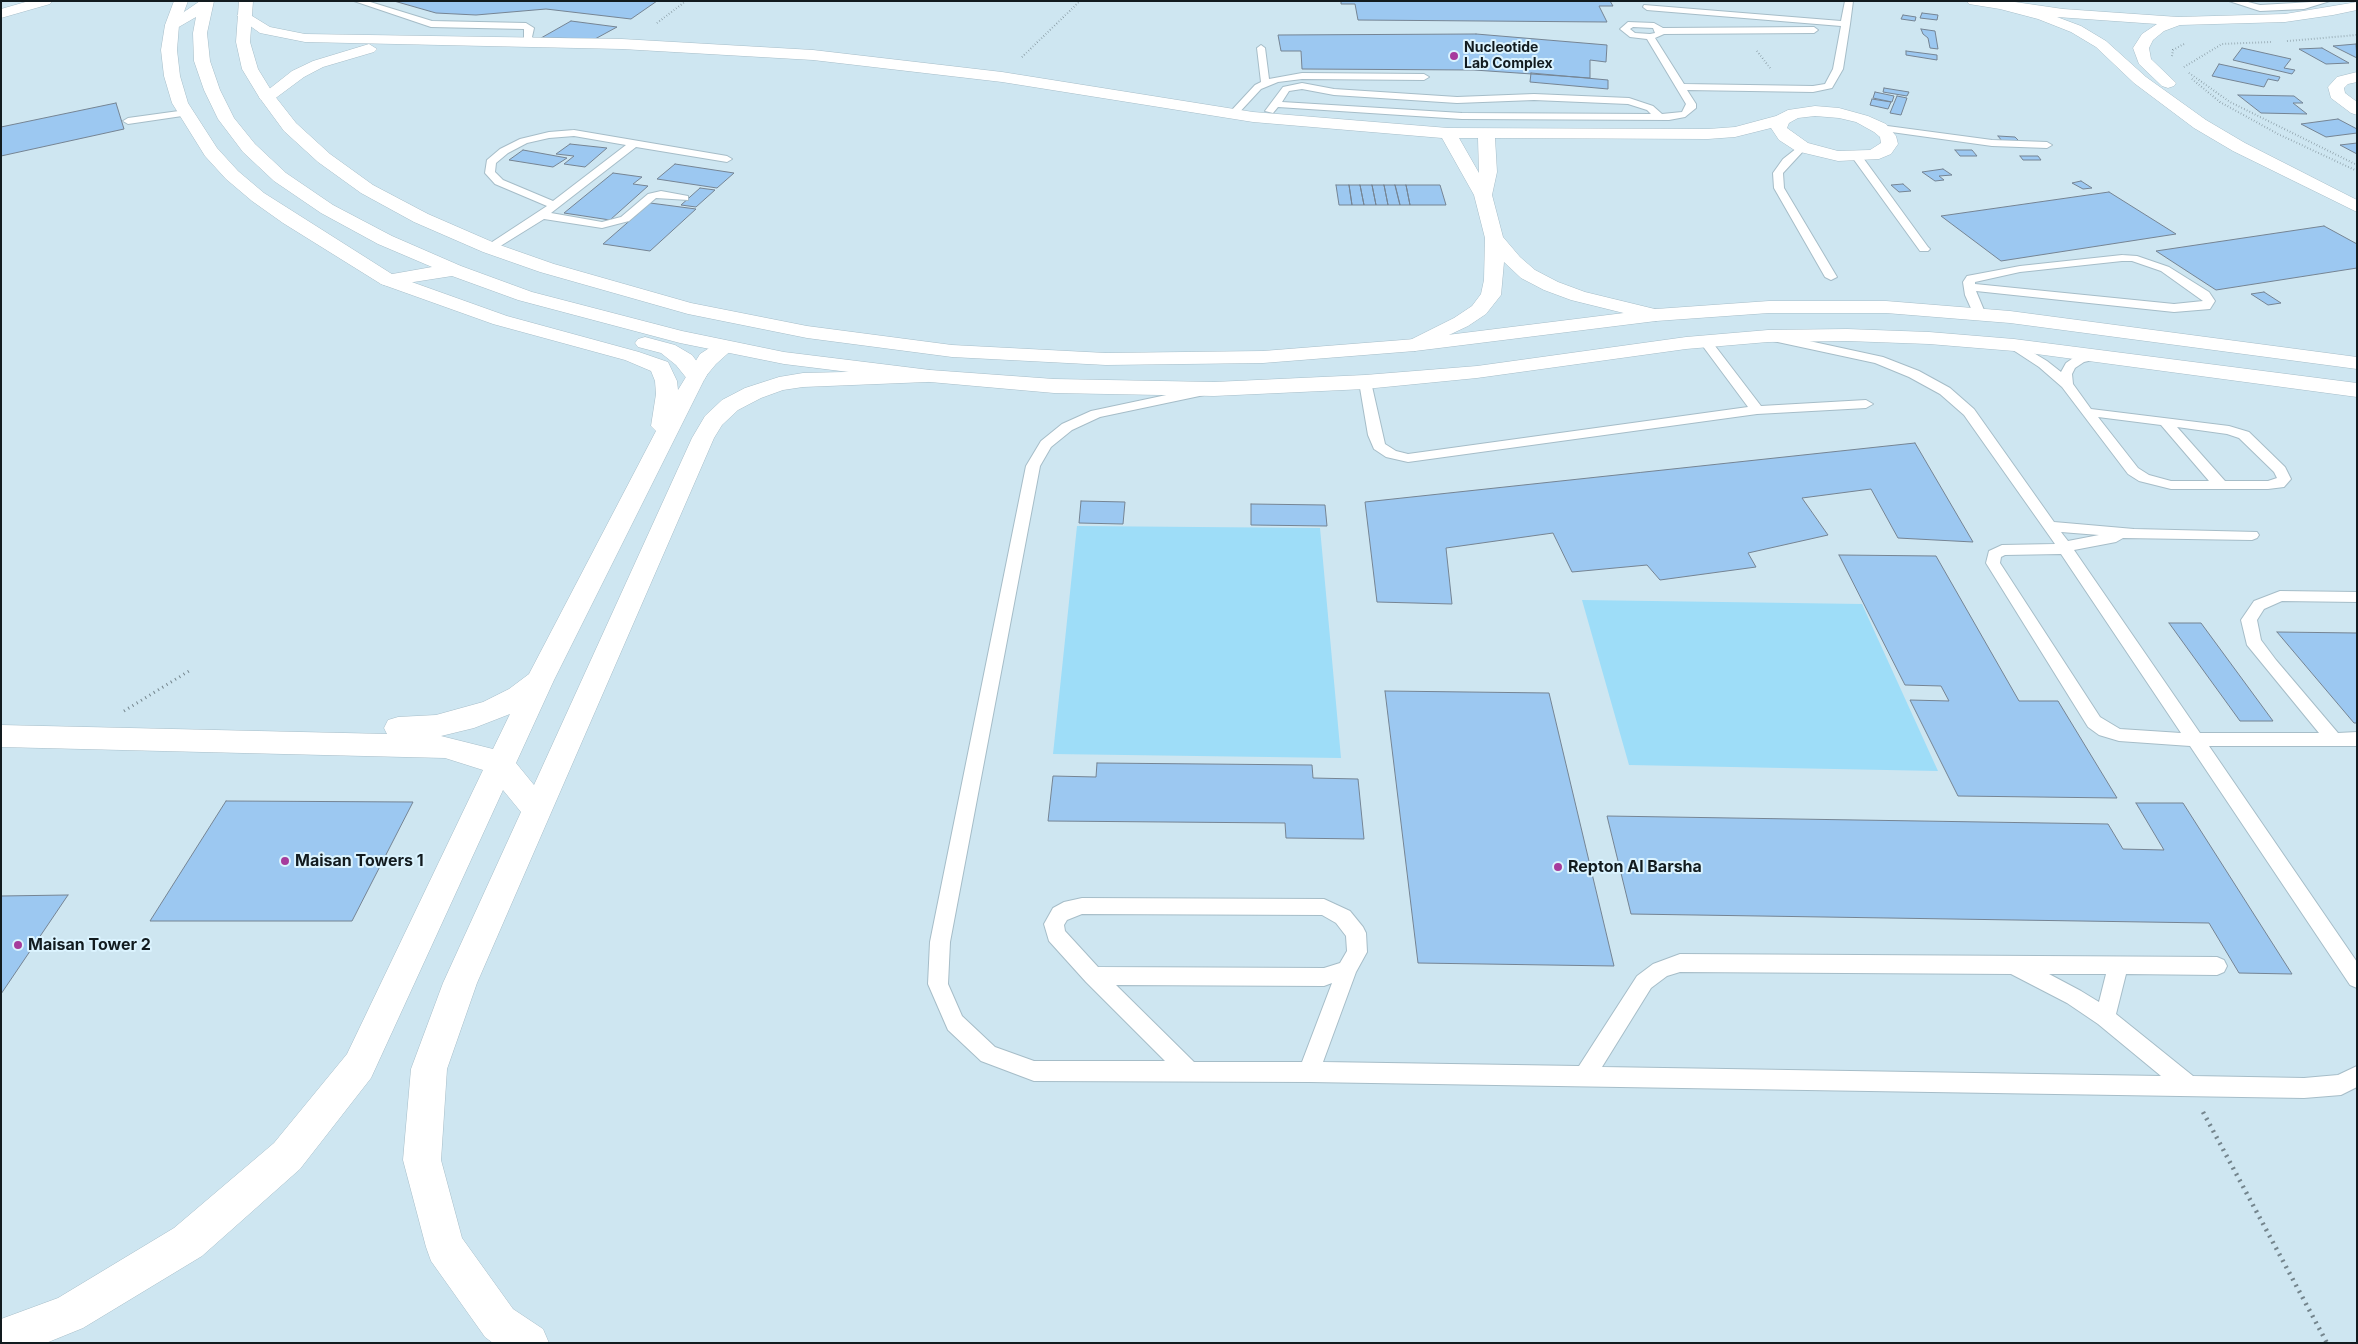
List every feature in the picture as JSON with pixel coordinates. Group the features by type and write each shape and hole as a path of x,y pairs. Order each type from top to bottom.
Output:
{"street":[{"path":"1,14 45,1"},
{"path":"181,1 172,25 169,50 172,76 183,108 211,152 232,175 290,220 388,280 500,320 632,356 660,367 666,381 667,394 658,449"},
{"path":"1974,1 2092,16 2178,21 2285,18 2357,6"},
{"path":"172,25 206,3"},
{"path":"206,3 200,33 202,61 212,90 226,119 249,148 280,177 327,209 385,240 454,270 525,296 680,337 784,358 930,376 1054,386 1214,389 1365,382 1486,371 1705,341 1768,336 1847,335 1929,338 2014,345 2357,390"},
{"path":"2005,6 2043,16 2076,29 2101,44 2140,80 2200,124 2357,207"},
{"path":"245,8 264,30 305,38 503,42 530,38 813,55 1002,77 1233,114 1448,133 1708,134 1744,130 1782,120 1794,113 1815,111 1839,112 1862,119 1880,128 1888,136 1890,144 1885,150 1873,155 1857,157 1819,153 1799,146 1708,134"},
{"path":"245,8 243,42 250,69 267,97 290,127 324,158 367,188 421,218 490,248 615,288 749,321 807,332 952,351 1106,359 1263,357 1415,345 1656,315 1769,307 1886,308 1980,315 2114,330 2357,364"},
{"path":"2178,21 2159,28 2146,37 2141,48 2144,61 2164,81 2193,102 2246,132"},
{"path":"267,97 298,74 318,64 373,48 424,40"},
{"path":"2357,76 2342,80 2336,87 2337,95 2357,110"},
{"path":"1782,120 1780,128 1782,132 1799,146"},
{"path":"1415,345 1461,322 1479,310 1490,295 1494,280 1494,238 1483,195 1448,133"},
{"path":"1483,195 1488,172 1486,133"},
{"path":"1494,238 1513,261 1528,274 1551,286 1578,296 1656,315"},
{"path":"388,280 454,270"},
{"path":"525,296 532,304 550,317 668,350 684,360 696,375"},
{"path":"1,1339 69,1314 188,1242 287,1156 359,1066 540,680 696,375 708,359 749,321"},
{"path":"529,1343 499,1323 445,1247 422,1160 429,1069 460,983 703,438 713,421 730,405 753,393 792,382 930,376"},
{"path":"182,739 222,730 260,726 408,728 436,726 464,720 493,710 518,696 540,680"},
{"path":"1,736 424,744 465,751 484,757 500,766 537,810"}],"lane":[{"path":"358,1 431,24 526,26 530,28 530,38"},
{"path":"1680,87 1820,88 1829,86 1838,69 1849,1"},
{"path":"2225,1 2275,9 2304,6 2326,1"},
{"path":"2233,1 2244,5"},
{"path":"2254,1 2304,6"},
{"path":"1646,24 1646,4 1845,29"},
{"path":"1661,31 1660,34 1650,37 1633,35 1624,29 1631,24 1646,24 1659,28 1661,31 1845,29"},
{"path":"1274,104 1462,116 1660,117 1685,114 1691,108 1688,100 1650,37"},
{"path":"1261,48 1265,82"},
{"path":"1233,114 1265,82 1288,77 1424,77"},
{"path":"1266,118 1286,89 1302,86 1334,92 1456,100 1534,97 1629,101 1650,108 1673,106 1688,100"},
{"path":"128,121 183,108"},
{"path":"1650,108 1660,117"},
{"path":"1880,128 1992,143 2047,145"},
{"path":"554,205 499,182 490,173 492,162 504,151 524,141 549,135 574,133 727,159"},
{"path":"490,248 542,214 633,144"},
{"path":"1799,146 1778,173 1779,188 1831,277"},
{"path":"1857,157 1924,249"},
{"path":"542,214 602,224 625,219 652,196 661,194 684,198"},
{"path":"1971,287 2174,308 2206,306 2209,304 2205,295 2165,269 2133,258 1996,272 1971,278 1969,282 1971,295 1980,315"},
{"path":"1768,336 1878,360 1914,374 1944,391 1969,412 2050,526 2357,979"},
{"path":"1705,341 1757,410"},
{"path":"2014,345 2043,364 2068,384 2087,412 2133,472 2144,478 2171,485 2268,485 2279,484 2284,479 2280,470 2244,436 2229,430 2087,412"},
{"path":"2068,384 2066,374 2070,366 2080,359 2093,356"},
{"path":"1365,382 1375,435 1379,446 1391,454 1408,458 1757,410 1866,404"},
{"path":"1214,389 1096,414 1066,427 1046,444 1033,466 942,932 938,984 955,1023 988,1054 1034,1071 1309,1072 2304,1088 2341,1085 2357,1076"},
{"path":"2166,423 2221,485"},
{"path":"2050,526 2134,534 2252,535"},
{"path":"2134,534 2065,548 2002,550 1994,555 1994,563 2094,722 2105,730 2119,735 2195,740 2357,739"},
{"path":"2334,739 2253,640 2249,620 2259,604 2280,596 2357,596"},
{"path":"1190,1072 1093,976 1056,935 1054,924 1060,914 1071,908 1099,906 1324,907 1343,917 1356,933 1357,952 1347,969 1309,1072"},
{"path":"1585,1076 1644,982 1660,970 1680,963 2216,966"},
{"path":"2013,965 2074,997 2104,1017 2189,1086"},
{"path":"2104,1017 2118,965"},
{"path":"1093,976 1324,977 1347,969"}],"path":[{"path":"1002,77 1080,1"},
{"path":"1742,31 1785,88"},
{"path":"2281,41 2340,38 2357,35"},
{"path":"2171,62 2173,50 2191,40"},
{"path":"2271,42 2222,44 2183,68 2230,102 2285,131 2357,165"},
{"path":"2185,74 2220,102 2278,134 2357,171"},
{"path":"2189,1086 2327,1343"}],"shaded area":[{"path":"1077,526 1320,528 1341,758 1053,754"},
{"path":"1582,600 1862,604 1938,771 1629,765"}],"building":[{"path":"394,1 657,1 631,19 546,9 476,15 436,13"},
{"path":"1341,1 1610,1 1613,6 1599,6 1607,22 1358,20 1355,4 1341,4"},
{"path":"1922,13 1938,15 1937,20 1920,18"},
{"path":"1903,15 1916,17 1915,21 1901,19"},
{"path":"571,21 617,27 595,39 541,38"},
{"path":"1921,29 1935,31 1938,49 1930,48 1928,38"},
{"name":"Nucleotide Lab Complex","path":"1476,34 1607,45 1606,62 1590,60 1590,78 1474,70 1302,69 1301,51 1281,51 1278,35"},
{"path":"2356,44 2357,58 2333,46"},
{"path":"2242,48 2291,59 2284,68 2295,70 2292,74 2233,60"},
{"path":"2322,48 2349,63 2326,64 2299,49"},
{"path":"1906,51 1937,55 1937,60 1906,55"},
{"path":"2219,64 2280,77 2278,81 2268,79 2264,87 2212,76"},
{"path":"1531,73 1608,80 1608,89 1530,82"},
{"path":"1884,88 1909,92 1907,96 1883,92"},
{"path":"1875,92 1894,96 1892,102 1873,98"},
{"path":"2238,95 2294,96 2303,103 2293,103 2307,114 2261,113"},
{"path":"1897,96 1907,98 1901,115 1890,113"},
{"path":"1872,99 1891,102 1888,109 1870,105"},
{"path":"116,103 124,129 1,156 1,127"},
{"path":"2338,119 2357,129 2357,133 2326,137 2301,124"},
{"path":"1998,136 2015,137 2019,141 2002,141"},
{"path":"2357,143 2357,154 2340,145"},
{"path":"570,144 607,148 585,167 564,164 574,156 556,154"},
{"path":"523,150 567,158 553,167 509,160"},
{"path":"1955,150 1972,150 1977,156 1960,156"},
{"path":"2020,156 2038,156 2041,160 2023,160"},
{"path":"675,164 734,173 717,188 657,179"},
{"path":"1943,169 1952,175 1939,176 1944,180 1935,181 1922,172"},
{"path":"613,173 642,177 633,184 648,186 610,220 564,213"},
{"path":"2081,181 2092,188 2083,189 2072,183"},
{"path":"1903,184 1911,191 1899,192 1891,185"},
{"path":"1336,185 1349,185 1352,205 1339,205"},
{"path":"1349,185 1360,185 1364,205 1352,205"},
{"path":"1360,185 1372,185 1376,205 1364,205"},
{"path":"1372,185 1384,185 1388,205 1376,205"},
{"path":"1384,185 1395,185 1400,205 1388,205"},
{"path":"1395,185 1406,185 1410,205 1400,205"},
{"path":"1406,185 1440,185 1446,205 1410,205"},
{"path":"700,188 715,190 696,207 681,205"},
{"path":"2109,192 2176,234 2001,261 1941,216"},
{"path":"650,203 696,209 650,251 603,244"},
{"path":"2324,226 2357,244 2357,268 2216,290 2156,251"},
{"path":"2264,292 2281,303 2268,305 2251,294"},
{"path":"1915,443 1973,542 1898,538 1871,489 1802,498 1828,535 1748,553 1756,567 1660,580 1647,565 1572,572 1553,533 1446,548 1452,604 1377,602 1365,502"},
{"path":"1081,501 1125,502 1123,524 1079,523"},
{"path":"1251,504 1325,505 1327,526 1251,525"},
{"path":"1839,555 1936,556 2019,701 2058,701 2117,798 1958,796 1910,700 1949,701 1941,686 1905,685"},
{"path":"2169,623 2201,623 2273,721 2240,721"},
{"path":"2277,632 2357,633 2357,723 2354,723"},
{"path":"1385,691 1549,693 1614,966 1418,963"},
{"path":"1097,763 1312,765 1313,778 1358,779 1364,839 1286,838 1285,823 1048,821 1053,776 1096,777"},
{"name":"Maisan Towers 1","path":"226,801 413,802 352,921 150,921"},
{"path":"2136,803 2183,803 2292,974 2239,973 2209,923 1631,914 1607,816 2108,824 2123,849 2164,850"},
{"name":"Maisan Tower 2","path":"68,895 1,994 1,896"}],"place":[{"name":"Nucleotide Lab Complex","path":"1454,56"},
{"name":"Maisan Towers 1","path":"285,861"},
{"name":"Repton Al Barsha","path":"1558,867"},
{"name":"Maisan Tower 2","path":"18,945"}]}
